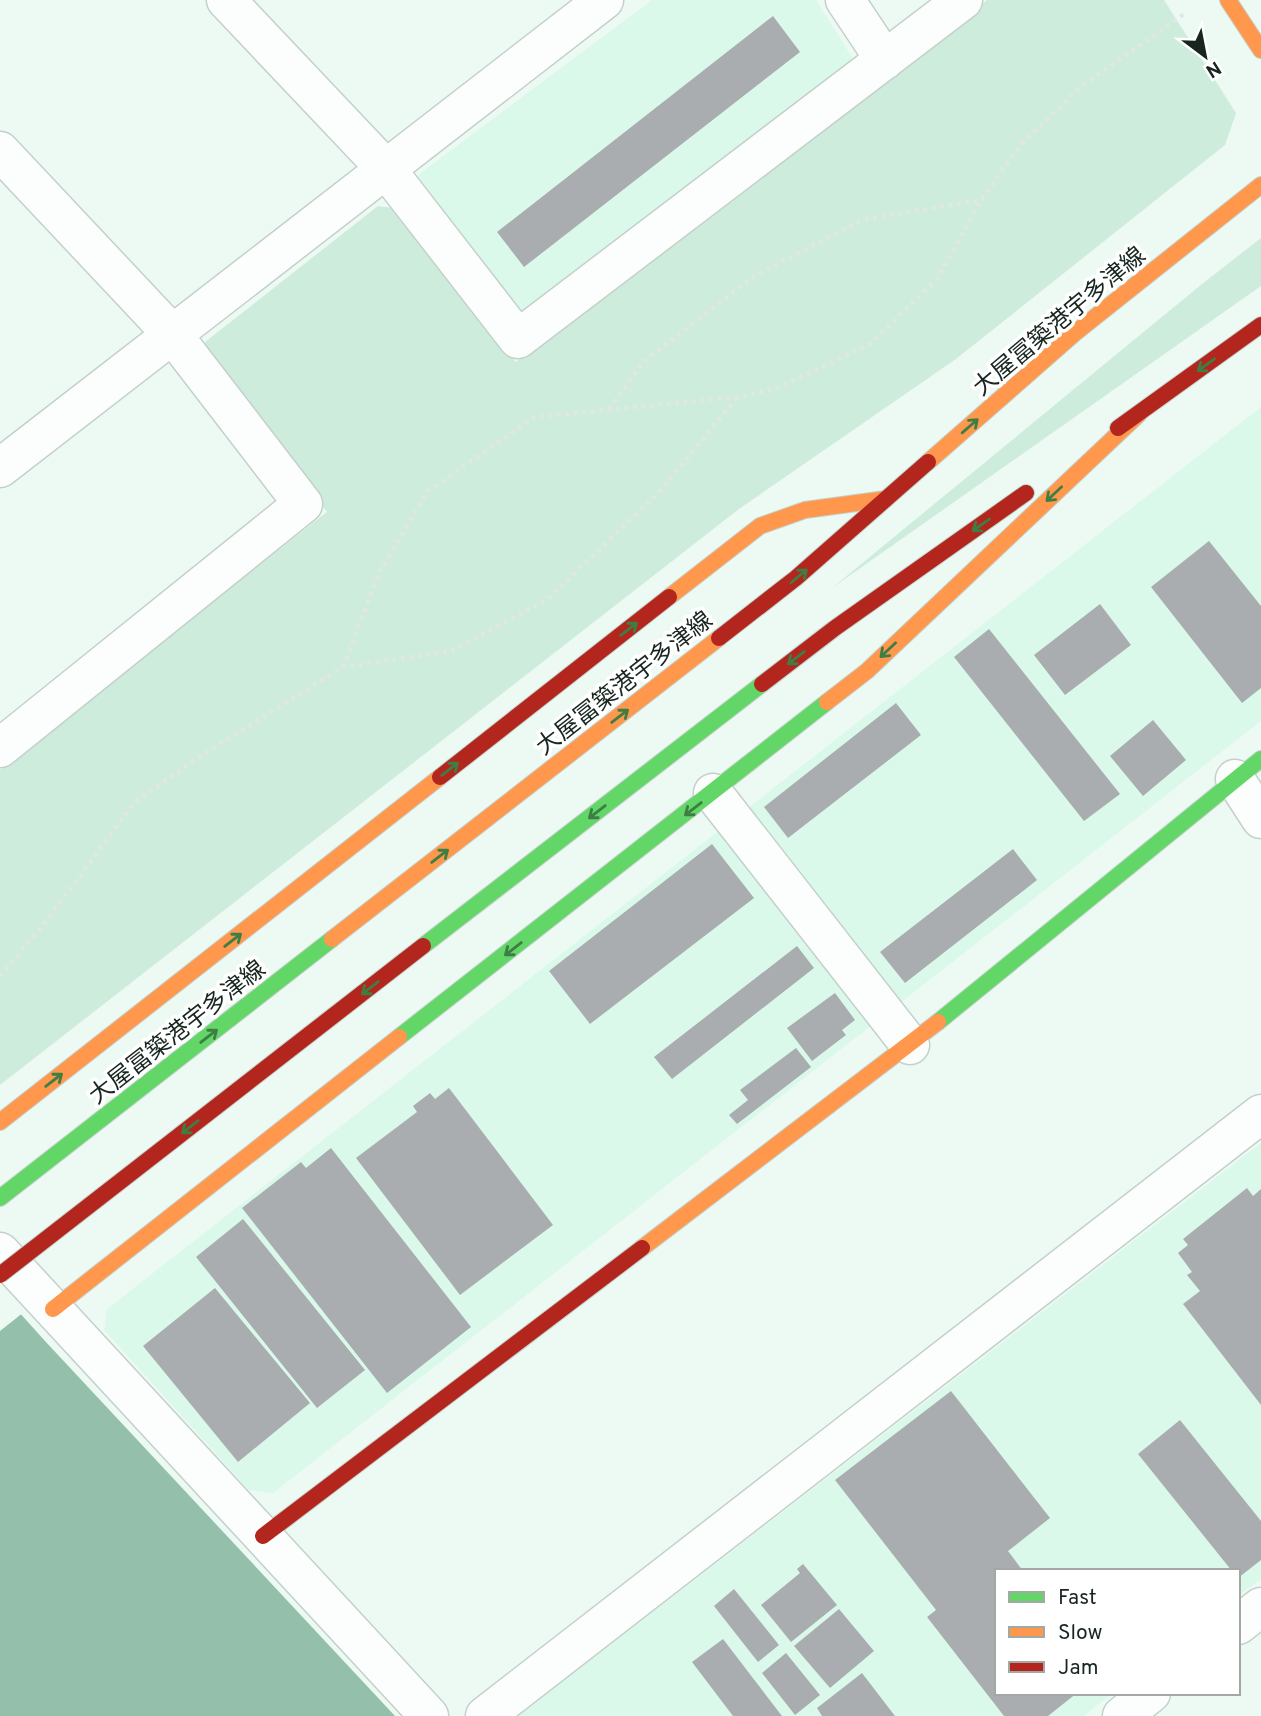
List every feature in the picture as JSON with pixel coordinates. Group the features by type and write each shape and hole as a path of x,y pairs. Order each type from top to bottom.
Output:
{"main road":[{"path":"1228,0 1261,50"},
{"name":"大屋冨築港宇多津線","path":"0,1198 796,578 1075,333 1261,185"},
{"path":"0,1275 835,628 1261,325"},
{"path":"52,1309 867,670 1139,414"},
{"path":"0,1122 760,526 805,510 886,499"},
{"path":"263,1536 910,1045 1248,769"}],"street":[{"path":"0,468 604,0"},
{"path":"845,0 885,60"},
{"path":"245,6 386,169 518,339 963,0"},
{"path":"0,151 173,335 303,504 0,748"},
{"path":"1248,769 1261,819"},
{"path":"713,793 910,1045"},
{"path":"485,1716 1261,1114"},
{"path":"0,1252 429,1716"},
{"path":"1240,1623 1261,1607"},
{"path":"1122,1716 1148,1695"}],"path":[{"path":"343,667 379,573 428,491 534,416 739,397 780,387 870,344 938,278 981,200 1022,143 1082,86 1184,14"},
{"path":"608,409 643,362 753,277 861,220 981,200"},
{"path":"0,976 41,928 133,804 193,761 343,667 451,651 548,599 659,492 739,397"}],"shaded area":[{"path":"652,0 816,0 852,57 845,76 529,312 513,310 416,188 419,174"},
{"path":"987,0 1164,0 1236,113 1225,145 956,359 739,509 0,1085 0,770 327,512 206,355 205,342 378,206 393,208 516,362"},
{"path":"1261,238 1261,286 832,588 1202,284"},
{"path":"1261,407 1261,721 273,1493 249,1490 104,1330 107,1309"},
{"path":"1261,1143 1261,1579 1240,1595 1240,1569 995,1569 995,1695 1110,1695 1084,1716 518,1716"},
{"path":"0,1291 45,1341 395,1716 0,1716"}],"pier":[{"path":"0,1287 24,1312 0,1331"}],"building":[{"path":"773,16 800,52 524,267 497,232"},
{"path":"1209,541 1261,606 1261,688 1242,703 1151,587"},
{"path":"1100,604 1131,645 1065,695 1034,655"},
{"path":"989,629 1120,794 1084,821 954,657"},
{"path":"896,703 921,735 788,838 764,807"},
{"path":"1153,720 1186,760 1143,796 1110,756"},
{"path":"712,844 754,898 590,1024 549,971"},
{"path":"1013,849 1037,880 905,983 880,952"},
{"path":"797,946 814,968 672,1079 654,1057"},
{"path":"835,993 855,1020 842,1030 846,1035 812,1061 787,1028"},
{"path":"796,1048 811,1067 737,1124 729,1115 748,1100 740,1090"},
{"path":"449,1088 553,1225 460,1295 356,1158 417,1112 413,1106 430,1093 435,1099"},
{"path":"331,1148 471,1327 387,1393 242,1208 301,1162 306,1168"},
{"path":"1247,1188 1253,1196 1261,1189 1261,1405 1183,1304 1200,1291 1187,1275 1192,1272 1178,1253 1188,1245 1183,1239"},
{"path":"243,1219 365,1370 317,1408 196,1257"},
{"path":"215,1288 310,1403 238,1462 143,1346"},
{"path":"951,1391 1050,1518 1008,1551 1022,1569 995,1569 995,1695 1074,1695 1048,1716 1004,1716 927,1617 936,1610 835,1480"},
{"path":"1180,1420 1261,1521 1261,1560 1240,1576 1240,1569 1230,1569 1138,1454"},
{"path":"803,1564 837,1605 791,1642 761,1605 800,1573 797,1569"},
{"path":"734,1589 779,1645 758,1662 714,1606"},
{"path":"839,1609 874,1651 830,1688 794,1646"},
{"path":"723,1639 782,1716 733,1716 692,1662"},
{"path":"786,1653 820,1695 795,1715 762,1673"},
{"path":"862,1673 895,1716 822,1716 817,1708"}],"traffic: fast":[{"path":"423,946 762,684"},
{"path":"399,1037 827,702"},
{"path":"938,1022 1261,759"},
{"path":"0,1198 332,939"}],"traffic: slow":[{"path":"1228,0 1261,50"},
{"path":"928,462 1075,333 1261,185"},
{"path":"827,702 867,671 1139,414"},
{"path":"669,597 760,526 805,510 886,499"},
{"path":"332,939 719,638"},
{"path":"0,1122 440,777"},
{"path":"642,1248 938,1022"},
{"path":"53,1309 399,1037"}],"traffic: jam":[{"path":"1118,428 1261,325"},
{"path":"719,638 796,578 928,462"},
{"path":"762,684 835,628 1026,493"},
{"path":"440,777 669,597"},
{"path":"0,1275 423,946"},
{"path":"263,1536 642,1248"}]}
